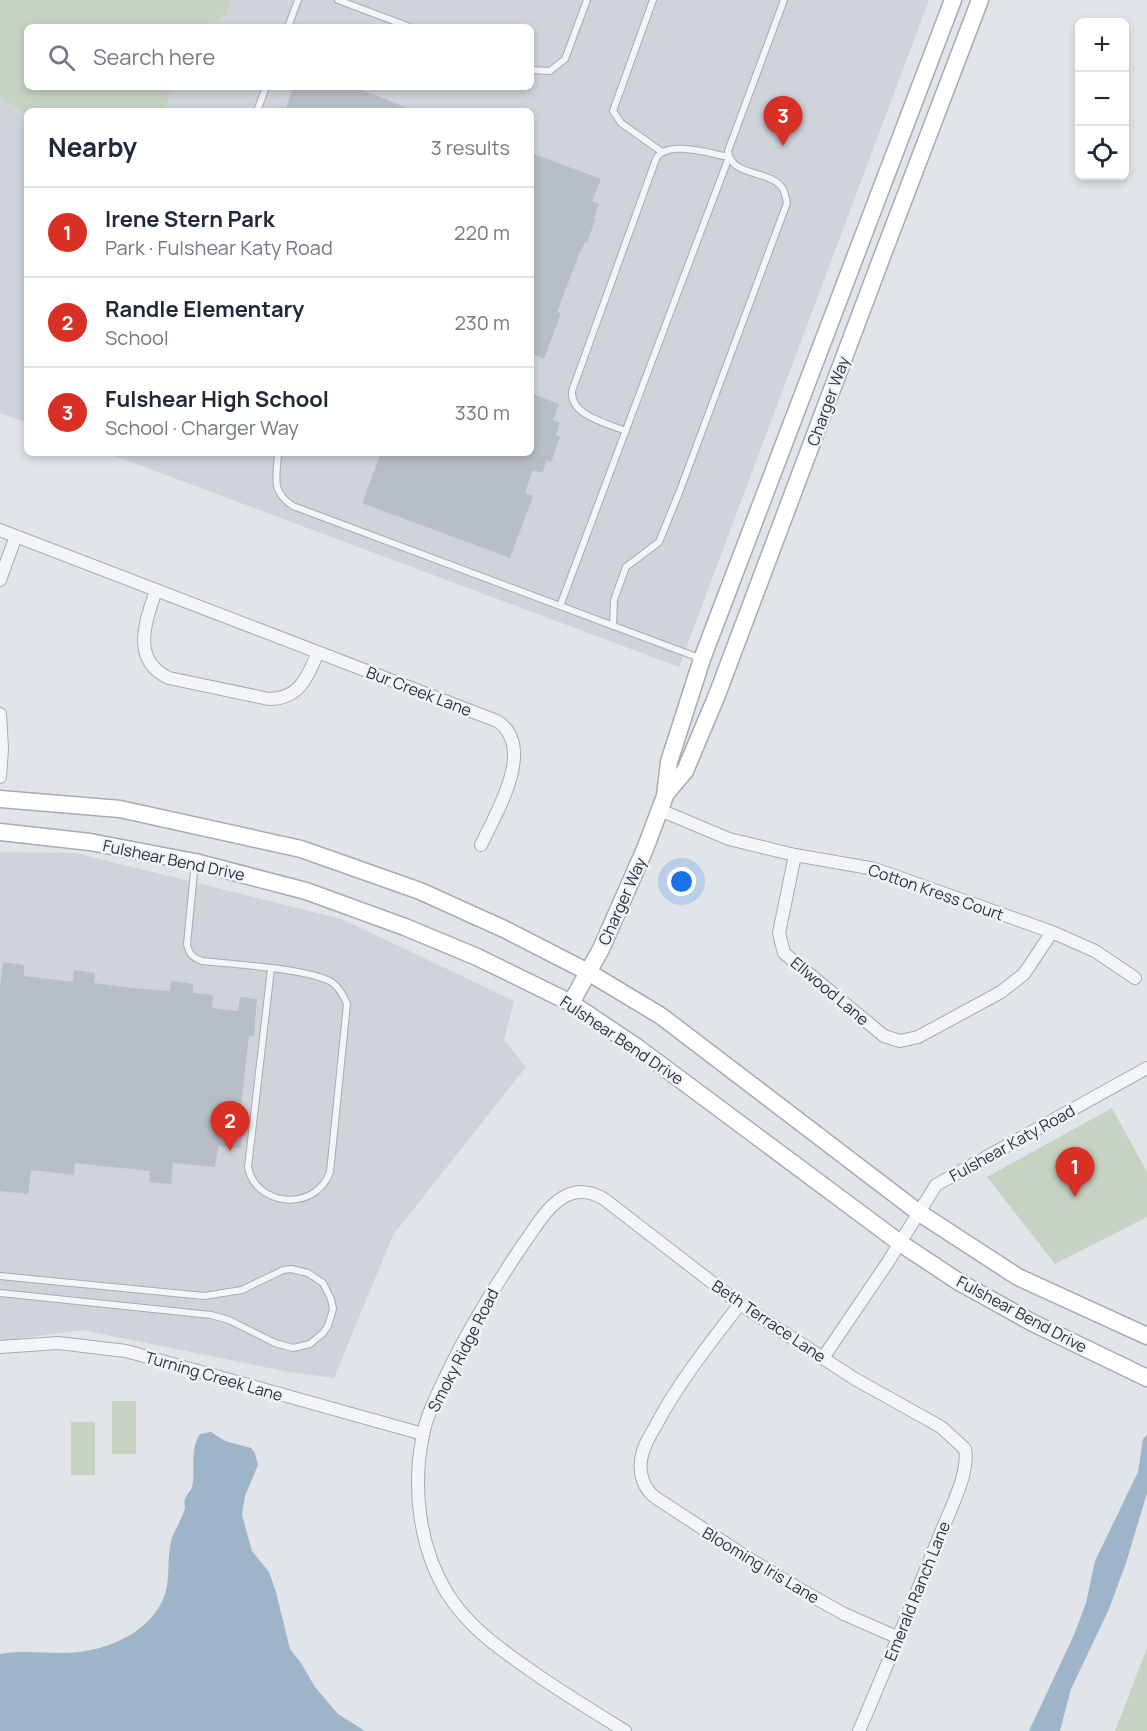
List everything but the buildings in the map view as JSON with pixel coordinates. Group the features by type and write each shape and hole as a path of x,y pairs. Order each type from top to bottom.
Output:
{"street":[{"name":"Charger Way","path":"571,1003 601,949 645,849 662,803 669,762 702,659 953,0"},
{"name":"Charger Way","path":"662,803 685,771 728,669 980,0"},
{"name":"Bur Creek Lane","path":"0,530 497,721 506,728 512,738 515,748 514,765 481,845"},
{"path":"0,580 16,536"},
{"path":"156,590 144,634 144,651 155,669 169,678 269,699 281,698 292,694 303,684 318,652"},
{"path":"702,659 728,669"},
{"path":"0,714 2,749 0,777"},
{"name":"Fulshear Bend Drive","path":"0,799 120,809 301,849 420,891 504,928 588,972 661,1016 918,1212 1018,1277 1147,1336"},
{"name":"Cotton Kress Court","path":"662,803 729,839 795,855 875,869 1052,932 1095,951 1135,978"},
{"name":"Fulshear Bend Drive","path":"0,832 90,842 195,862 306,891 405,927 477,957 571,1003 638,1048 900,1243 959,1282 1033,1323 1147,1378"},
{"name":"Ellwood Lane","path":"795,855 779,933 784,953 884,1036 900,1041 918,1037 1001,992 1024,974 1052,932"},
{"name":"Fulshear Katy Road","path":"823,1358 936,1185 1147,1068"},
{"name":"Beth Terrace Lane","path":"575,1193 588,1192 604,1199 740,1304 887,1398 941,1427 965,1449"},
{"name":"Smoky Ridge Road","path":"575,1193 552,1206 525,1243 470,1328 437,1395 423,1434 418,1471 422,1526 435,1568 456,1606 490,1643 625,1731"},
{"name":"Blooming Iris Lane","path":"740,1304 659,1418 643,1451 640,1471 644,1484 651,1494 702,1529 796,1587 844,1614 899,1638"},
{"name":"Turning Creek Lane","path":"0,1347 58,1343 126,1351 423,1434"},
{"name":"Emerald Ranch Lane","path":"859,1731 899,1638 964,1469 965,1449"}],"lane":[{"path":"289,24 298,0"},
{"path":"338,0 403,24"},
{"path":"534,70 550,71 565,59 587,0"},
{"path":"653,0 613,111 621,123 662,152"},
{"path":"613,626 614,600 626,567 659,542 688,471 787,203 783,189 774,181 734,165 728,151 784,0"},
{"path":"258,108 265,90"},
{"path":"626,431 577,409 572,391 656,159 662,152 673,148 729,157"},
{"path":"560,606 729,157"},
{"path":"278,456 275,484 278,493 292,506 702,659"},
{"path":"195,862 187,944 188,952 194,958 202,961 315,974 334,984 346,1004 330,1172 326,1183 304,1199 277,1197 265,1193 250,1177 248,1167 271,969"},
{"path":"0,1276 204,1296 243,1290 283,1270 291,1269 308,1273 323,1283 328,1290 333,1309 328,1326 323,1333 310,1344 293,1348 275,1343 229,1320 211,1315 0,1293"}],"shaded area":[{"path":"0,0 929,0 679,667 115,456 534,456 534,108 24,108 24,422 0,413"},
{"path":"0,852 76,853 342,919 514,1001 504,1040 526,1067 393,1235 334,1378 289,1372 82,1330 0,1341"}],"green space":[{"path":"0,0 231,0 225,14 212,24 24,24 24,90 172,90 165,108 24,108 24,113 0,96"},
{"path":"1112,1108 1147,1172 1147,1217 1055,1264 987,1177"},
{"path":"112,1401 136,1401 136,1454 112,1454"},
{"path":"71,1422 95,1422 95,1475 71,1475"},
{"path":"1147,1648 1147,1731 1115,1731"}],"water":[{"path":"211,1432 225,1441 251,1448 255,1453 258,1465 245,1496 242,1515 252,1551 269,1572 290,1649 315,1687 338,1714 365,1731 0,1731 0,1654 65,1653 99,1648 124,1639 145,1624 154,1614 166,1591 171,1541 192,1487 197,1440 200,1434"},
{"path":"1147,1435 1147,1493 1126,1563 1109,1609 1071,1689 1060,1731 1029,1731 1074,1635 1086,1603 1095,1561 1138,1472 1143,1439"}],"place":[{"name":"Fulshear High School","path":"783,146"},
{"name":"Randle Elementary","path":"230,1151"},
{"name":"Irene Stern Park","path":"1075,1197"}]}
